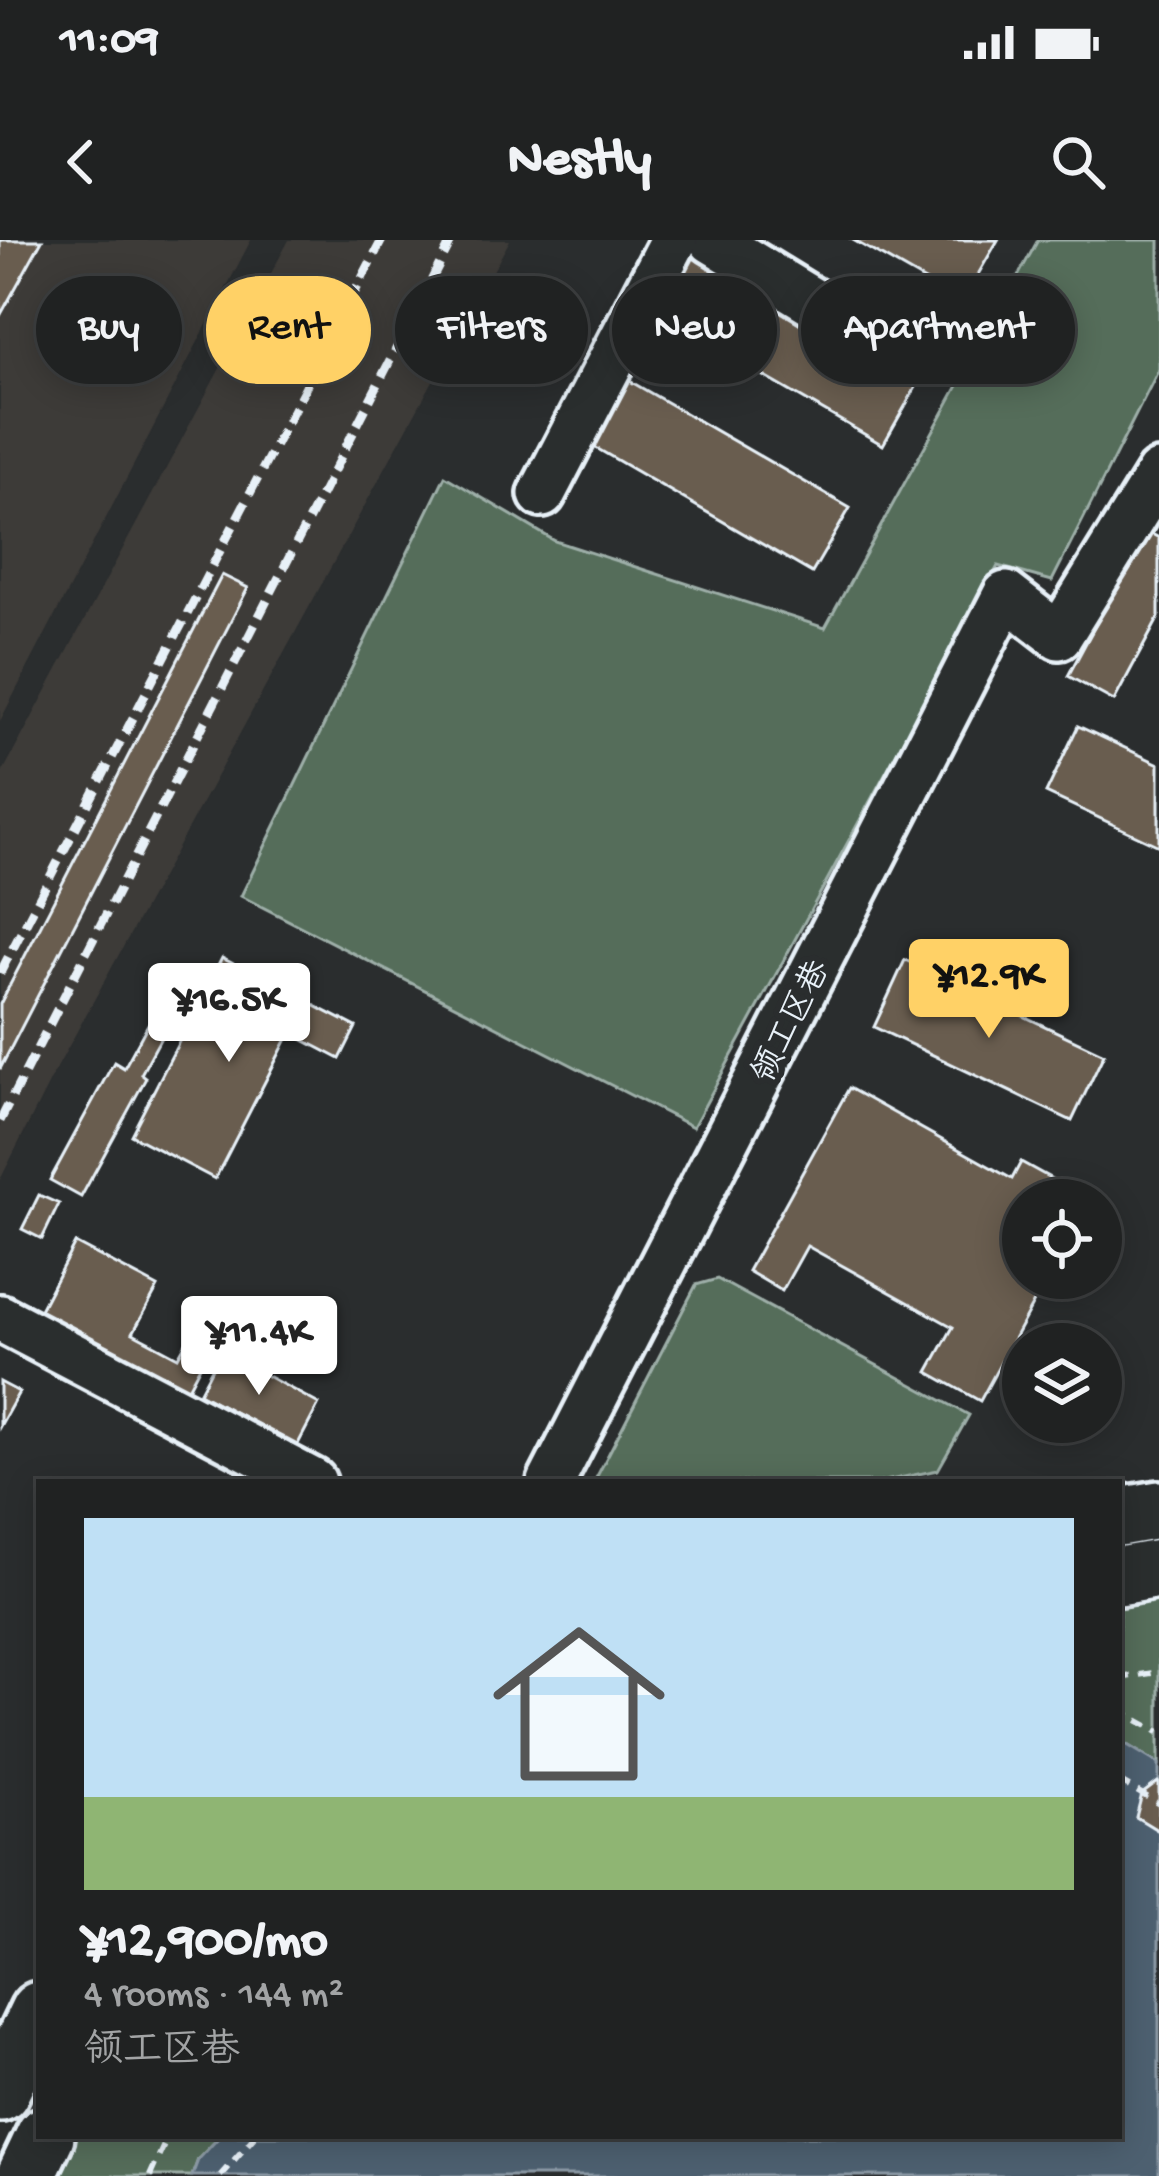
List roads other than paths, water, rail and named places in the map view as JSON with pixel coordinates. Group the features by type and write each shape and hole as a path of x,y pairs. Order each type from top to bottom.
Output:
{"main road":[{"path":"1122,1516 1159,1510"},
{"path":"1122,1575 1159,1569"},
{"path":"0,2092 36,2017"},
{"path":"26,2176 44,2139"}],"street":[{"path":"542,494 674,240"},
{"path":"712,240 801,294"},
{"name":"领工区巷","path":"553,1479 1006,595 1059,636 1159,474"},
{"path":"0,1318 307,1479"}],"water":[{"path":"1122,1742 1159,1764 1159,2176 192,2176 198,2160 217,2139 1122,2139"}],"railway":[{"path":"0,973 382,240"},
{"path":"0,1121 452,240"}]}
